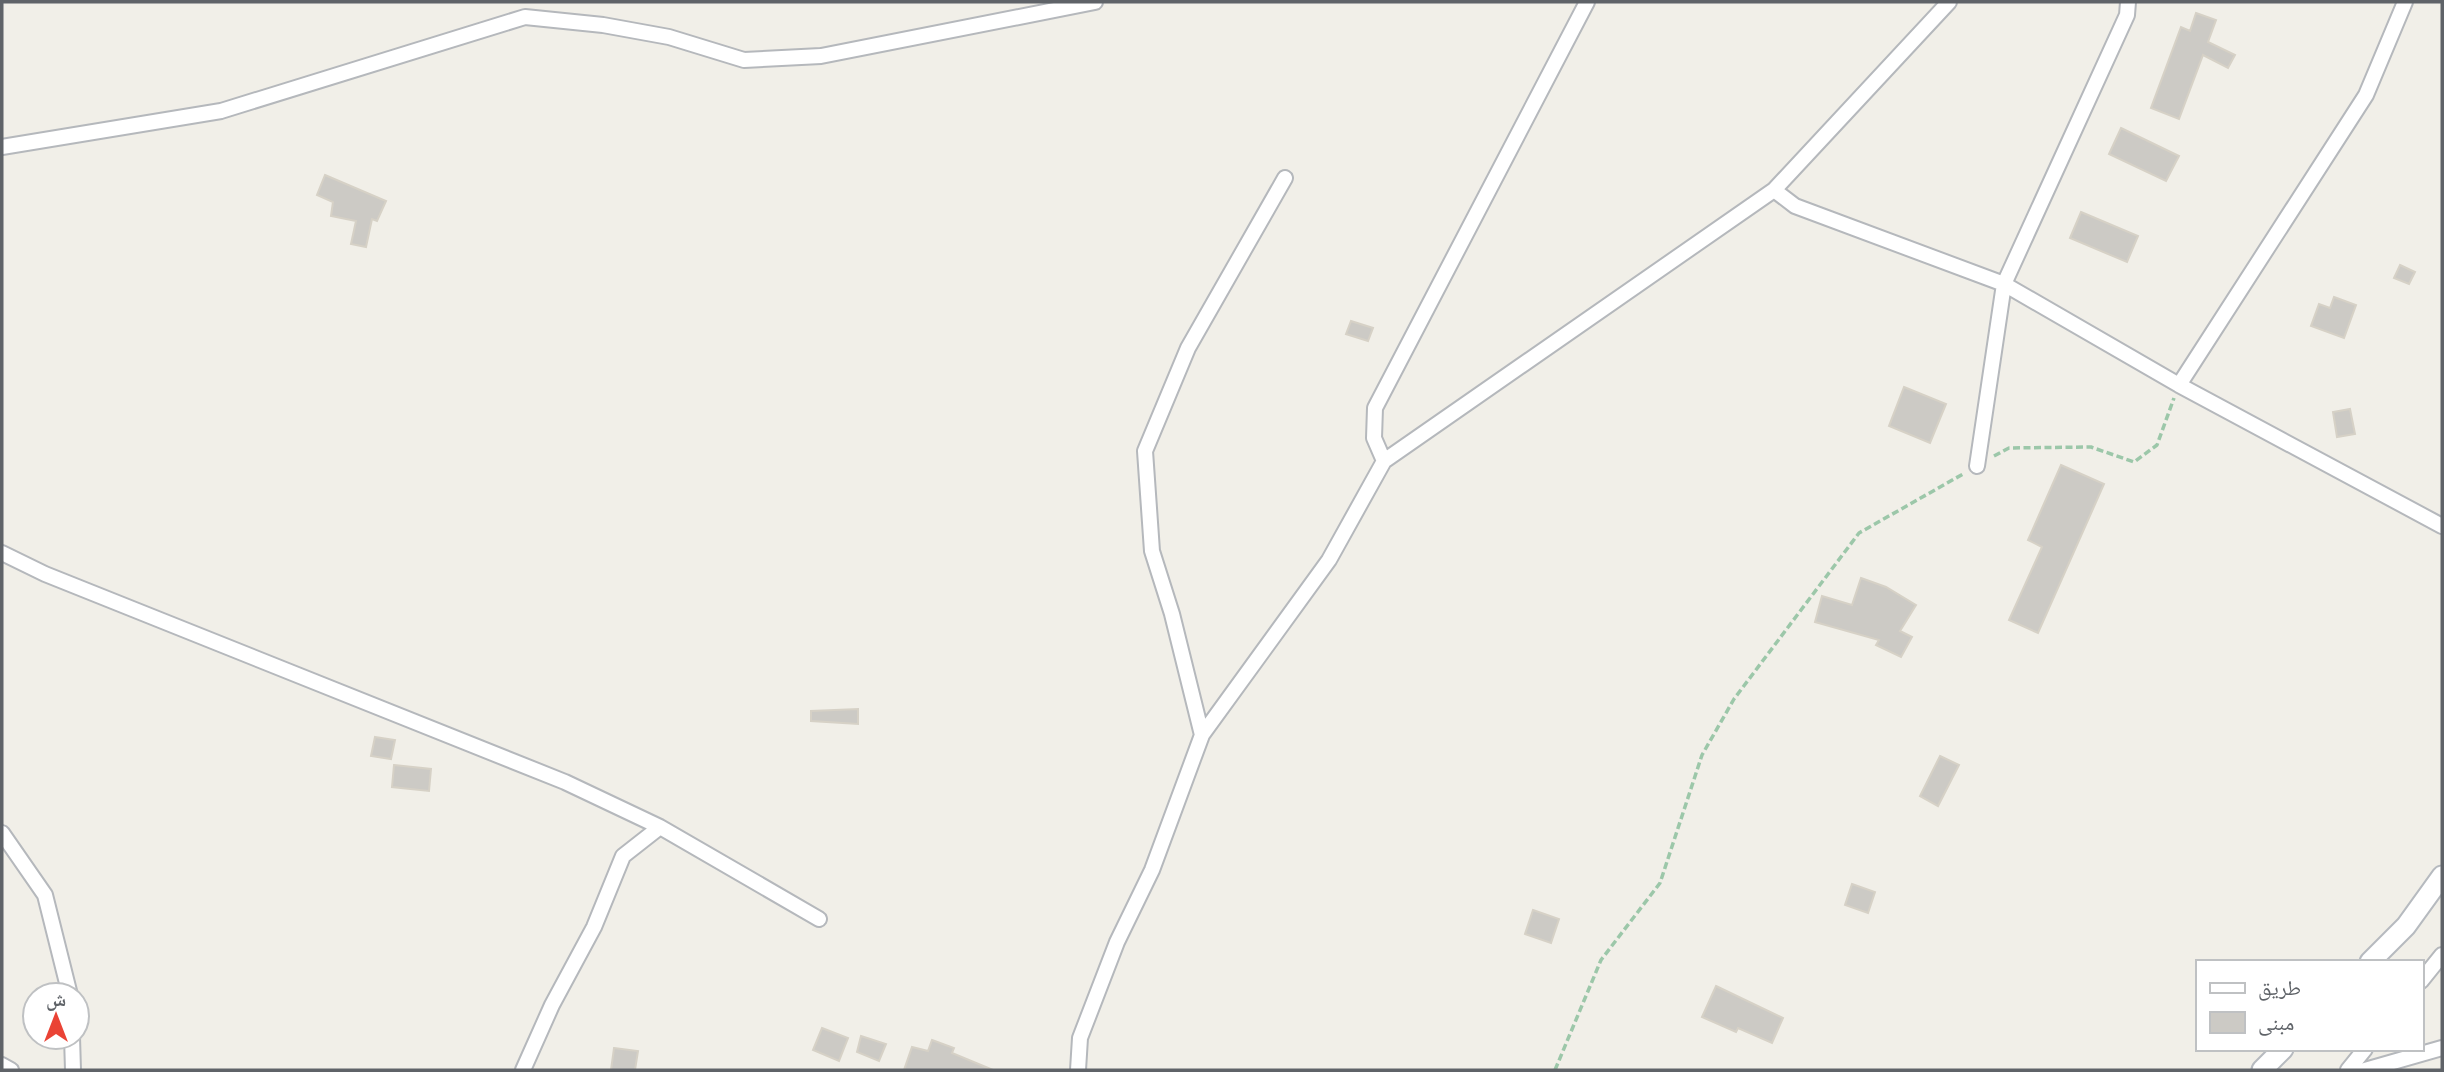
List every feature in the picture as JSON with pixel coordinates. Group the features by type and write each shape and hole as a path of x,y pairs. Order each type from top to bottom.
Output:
{"main road":[{"path":"2372,960 2406,926 2442,876"},
{"path":"2262,1070 2281,1051"}],"street":[{"path":"2,147 221,111 525,17 603,25 656,35 744,60 821,56 1095,2"},
{"path":"1384,461 1374,438 1375,408 1587,2"},
{"path":"1077,1070 1080,1038 1117,942 1152,870 1202,735 1329,560 1384,461 1774,190 1949,2"},
{"path":"1977,466 2004,284 2127,15 2128,2"},
{"path":"2179,385 2366,95 2405,2"},
{"path":"1202,735 1172,614 1152,551 1145,451 1188,348 1285,177"},
{"path":"1774,190 1795,205 2004,284 2179,385 2442,526"},
{"path":"2,553 45,574 565,782 660,827 819,919"},
{"path":"523,1070 552,1005 594,927 623,856 660,827"},
{"path":"2,833 45,895 66,981"},
{"path":"2423,979 2442,955"},
{"path":"2365,1070 2442,1048"},
{"path":"72,1051 73,1070"},
{"path":"2348,1070 2363,1051"},
{"path":"2,1065 12,1070"}],"path":[{"path":"1555,1070 1601,960 1660,883 1702,755 1734,699 1859,533 2009,448 2091,447 2134,463 2157,445 2179,385"}],"building":[{"path":"2196,13 2216,20 2208,42 2235,55 2228,68 2203,55 2179,119 2151,108 2181,27 2190,31"},
{"path":"2121,128 2179,156 2166,181 2109,154"},
{"path":"325,175 386,201 377,221 372,219 366,247 351,244 356,221 331,216 333,202 317,195"},
{"path":"2081,212 2138,236 2127,262 2070,238"},
{"path":"2400,265 2415,272 2409,284 2394,278"},
{"path":"2334,297 2356,305 2344,338 2311,326 2319,304 2330,308"},
{"path":"1351,321 1373,328 1368,341 1346,334"},
{"path":"1904,387 1946,404 1930,443 1889,426"},
{"path":"2350,409 2355,434 2337,437 2333,412"},
{"path":"2061,465 2104,484 2038,633 2009,620 2042,547 2028,540"},
{"path":"1861,578 1886,587 1916,605 1900,631 1912,637 1901,657 1876,645 1879,640 1815,622 1822,596 1852,605"},
{"path":"858,709 858,724 811,721 811,711"},
{"path":"375,737 395,740 391,759 371,756"},
{"path":"1940,756 1959,765 1938,806 1920,796"},
{"path":"394,765 431,769 429,791 392,787"},
{"path":"1852,884 1875,892 1868,913 1845,905"},
{"path":"1533,910 1559,919 1551,943 1525,934"},
{"path":"1716,986 1783,1018 1772,1043 1738,1028 1736,1032 1702,1017"},
{"path":"822,1028 848,1038 839,1061 813,1050"},
{"path":"861,1036 886,1044 879,1061 857,1052"},
{"path":"932,1040 954,1048 952,1053 993,1070 904,1070 912,1047 928,1051"},
{"path":"614,1048 638,1051 635,1070 611,1070"}]}
